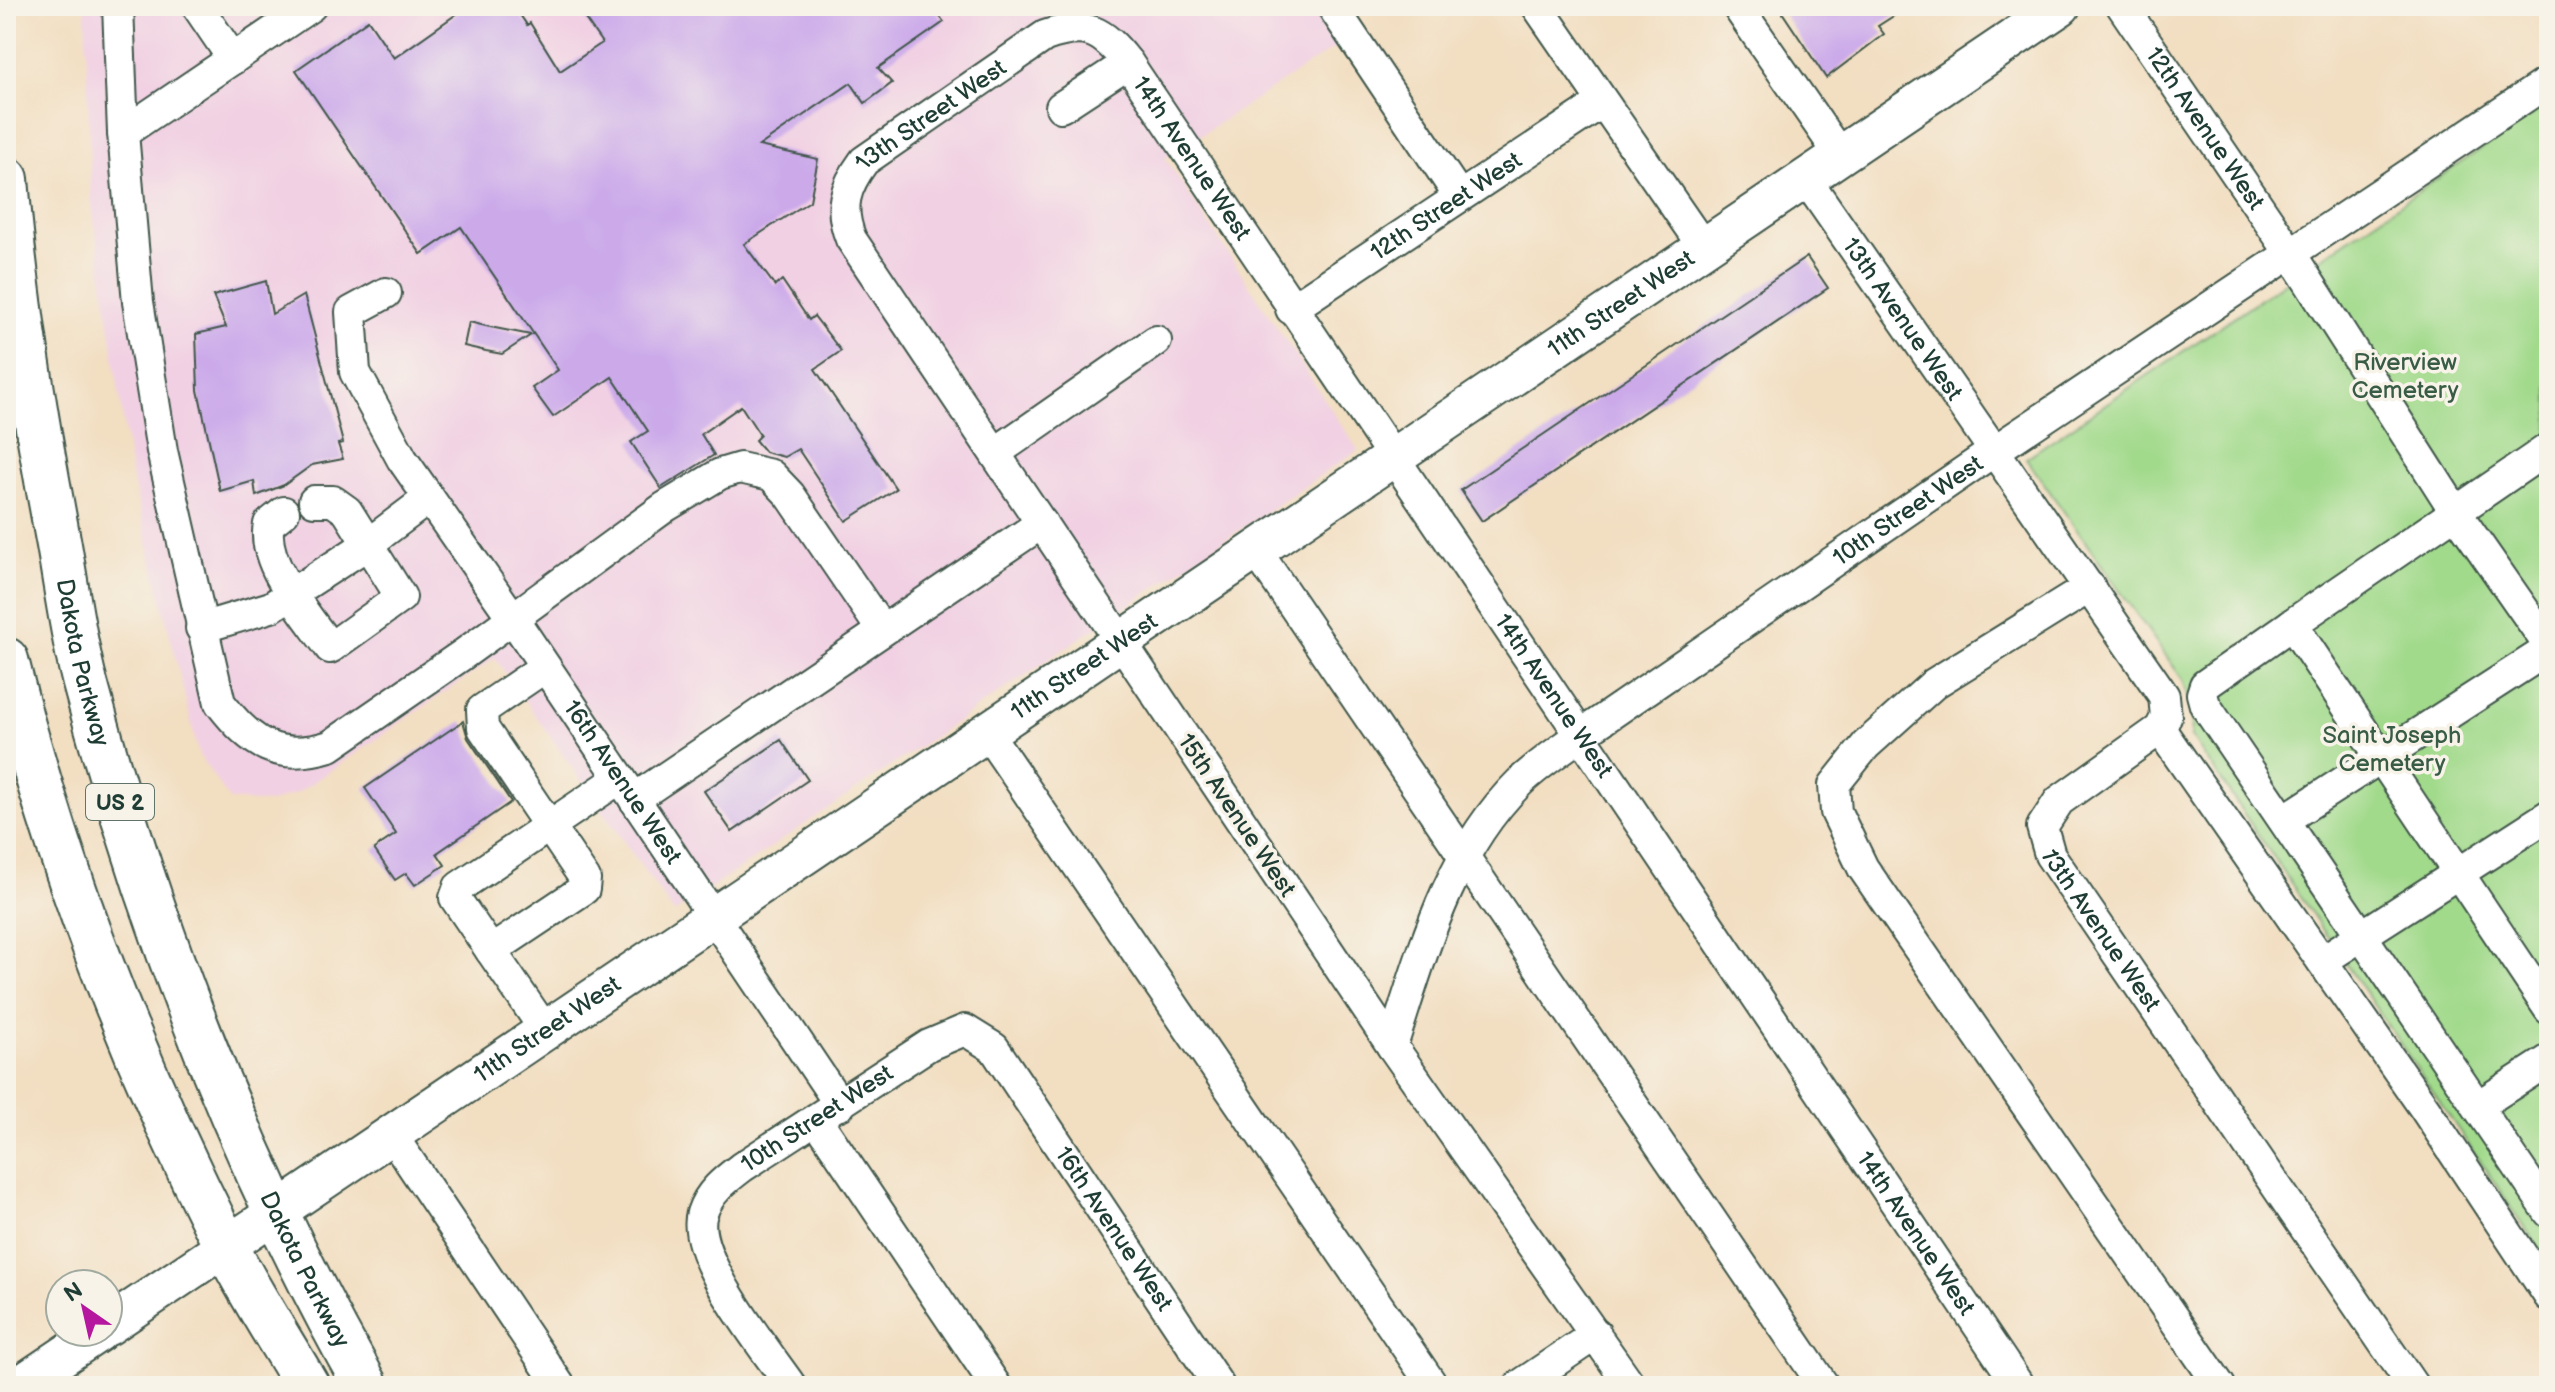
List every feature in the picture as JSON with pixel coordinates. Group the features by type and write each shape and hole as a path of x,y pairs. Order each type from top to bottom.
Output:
{"highway":[{"name":"Dakota Parkway","path":"6,179 16,293 84,679 142,877 222,1094 277,1211 366,1386"},
{"name":"US 2","path":"6,660 67,864 126,1023 226,1246 307,1386"}],"main road":[{"name":"11th Street West","path":"124,1315 2061,6"},
{"path":"19,1386 75,1348"}],"street":[{"path":"118,6 123,133 138,302 157,421 220,703 237,725 257,742 304,754 330,746 665,507 720,474 740,468 771,475 790,495 882,630"},
{"path":"197,6 233,59"},
{"path":"1332,6 1459,196"},
{"path":"1537,6 1601,103 1704,248"},
{"path":"1737,6 1840,155"},
{"name":"12th Avenue West","path":"2122,6 2289,251 2455,511 2549,648"},
{"path":"123,133 233,59 295,10"},
{"name":"14th Avenue West","path":"1073,27 1107,37 1128,63 1291,309 1582,734 2006,1382"},
{"name":"13th Street West","path":"851,239 843,219 846,186 864,161 1045,36 1073,27"},
{"path":"1061,107 1128,63"},
{"name":"10th Street West","path":"1392,1046 1432,928 1464,857 1518,784 1582,734 1994,451 2289,251 2549,81"},
{"name":"12th Street West","path":"1291,309 1601,103"},
{"name":"13th Avenue West","path":"1806,179 2164,696 2166,717 2160,729 2059,801 2042,827 2050,855 2413,1386"},
{"name":"15th Avenue West","path":"851,239 1392,1046 1631,1386"},
{"name":"16th Avenue West","path":"386,293 351,312 355,372 402,459 712,916 996,1386"},
{"path":"995,453 1156,341"},
{"path":"2549,448 2205,685 2202,694 2205,705 2549,1212"},
{"path":"201,628 271,607 368,544 429,498"},
{"path":"284,512 269,524 266,536 269,555 330,648 401,597 347,511 333,501 314,501"},
{"path":"545,1030 455,898 459,887 549,826 627,788 882,630 1042,523"},
{"path":"1255,549 1824,1386"},
{"path":"2090,587 1935,683 1866,745 1834,785 1836,812 1863,868 2220,1386"},
{"path":"2292,624 2549,1009"},
{"path":"2284,820 2549,648"},
{"path":"491,951 584,889 585,879 483,728 482,710 545,667"},
{"path":"2160,729 2425,1109 2549,1296"},
{"path":"986,731 1433,1386"},
{"path":"2322,961 2549,815"},
{"name":"10th Street West","path":"791,1386 725,1289 700,1243 701,1215 714,1189 742,1167 929,1045 965,1030 994,1048 1009,1070"},
{"path":"2478,1106 2549,1060"},
{"name":"16th Avenue West","path":"1009,1070 1219,1386"},
{"path":"391,1134 560,1386"},
{"path":"1519,1386 1596,1334"}],"shaded area":[{"path":"85,6 1316,6 1342,43 1165,158 1358,450 674,913 495,658 299,792 270,803 230,800 199,755 131,474 91,198"}],"green space":[{"path":"2549,103 2549,1263 2191,736 2193,710 2183,680 2026,458"}],"building":[{"path":"468,6 514,6 527,25 530,23 560,71 602,43 581,13 592,6 932,6 944,22 878,68 892,83 865,103 851,83 759,146 818,159 810,201 744,244 775,286 782,280 809,320 814,316 841,351 815,369 896,489 846,521 798,449 784,457 765,452 755,440 760,435 741,406 701,434 714,455 661,488 631,442 648,431 612,377 553,417 532,388 558,370 461,227 421,254 296,70 368,20 394,58"},
{"path":"1778,6 1909,6 1878,26 1884,34 1826,78"},
{"path":"1807,257 1828,288 1482,521 1461,490"},
{"path":"266,281 272,314 304,295 343,443 338,444 343,459 312,465 284,485 256,496 254,481 220,491 198,390 196,334 226,327 213,296"},
{"path":"469,322 531,335 502,354 486,351 464,346"},
{"path":"463,721 468,738 511,802 437,853 445,865 415,885 406,873 395,880 374,849 396,834 365,788"},
{"path":"781,740 808,780 732,832 704,791"}],"park label":[{"name":"Riverview Cemetery","path":"2405,376"},
{"name":"Saint Joseph Cemetery","path":"2392,749"}]}
